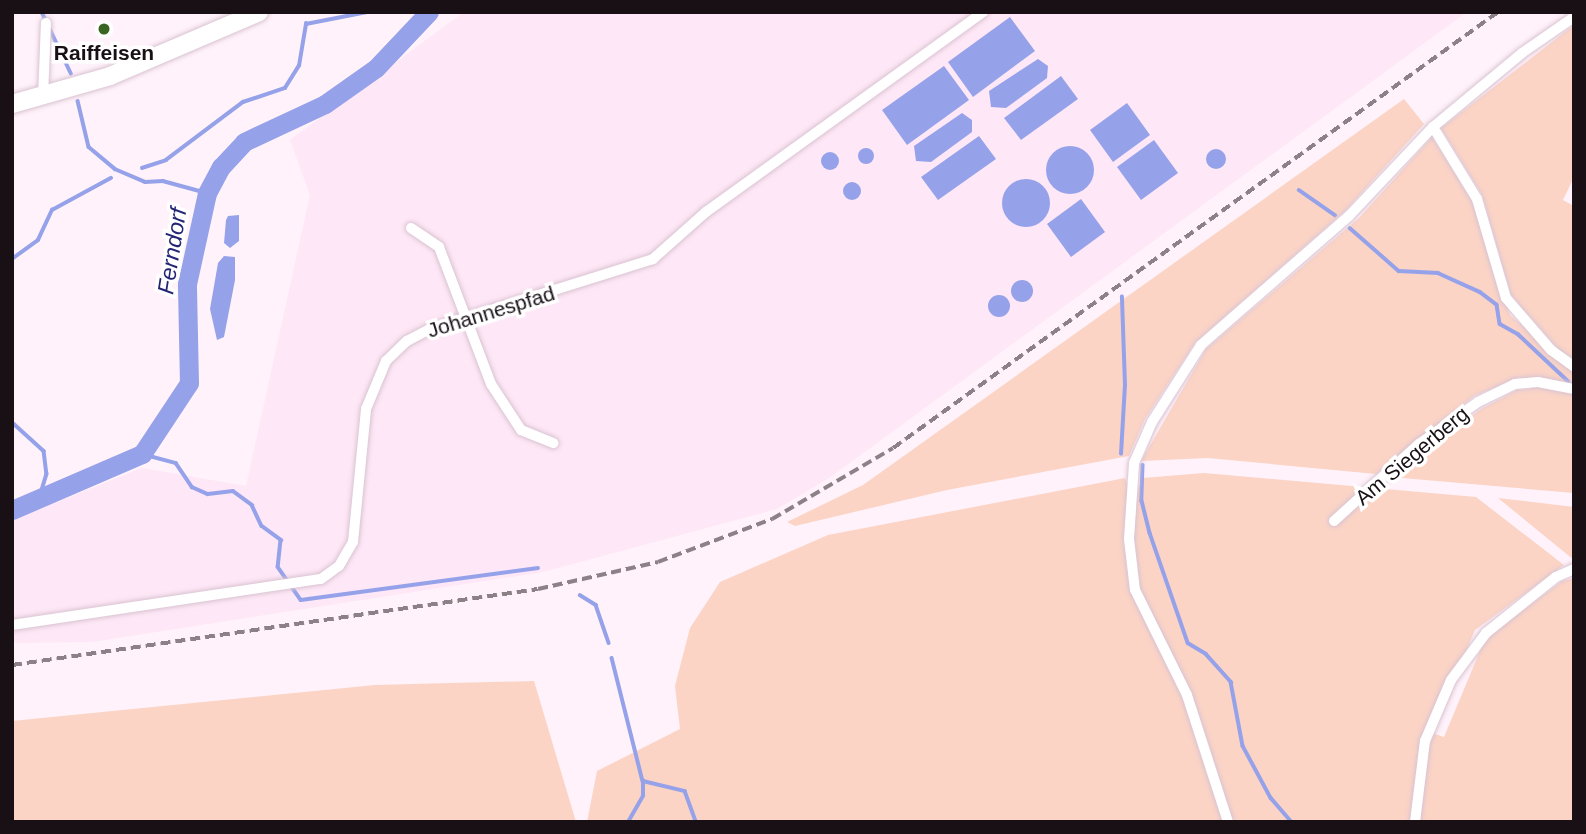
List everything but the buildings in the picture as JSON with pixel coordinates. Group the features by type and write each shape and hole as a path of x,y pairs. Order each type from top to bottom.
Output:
{"main road":[{"path":"12,104 110,76 239,17 259,12"}],"street":[{"name":"Johannespfad","path":"12,625 283,588 321,579 339,566 353,542 366,409 386,361 407,341 467,317 625,272 653,259 706,212 983,12"},
{"path":"1228,822 1187,695 1135,590 1129,538 1134,463 1152,422 1201,345 1349,216 1433,127 1574,17"},
{"path":"43,97 46,23"},
{"path":"1433,127 1477,199 1506,298 1551,350 1574,367"},
{"path":"411,228 439,247 491,384 521,430 554,443"},
{"name":"Am Siegerberg","path":"1334,521 1419,444 1478,402 1515,384 1538,382 1574,389"},
{"path":"1415,822 1425,741 1451,680 1486,633 1556,577 1574,569"}],"shaded area":[{"path":"464,12 1467,12 829,478 777,509 543,572 92,642 12,643 12,520 142,468 246,486 310,195 290,140"},
{"path":"1574,25 1574,177 1563,200 1574,206 1574,359 1559,350 1511,295 1482,195 1441,128"},
{"path":"1404,99 1424,124 1345,211 1195,343 1145,419 1129,456 947,490 795,526 787,522 863,485"},
{"path":"1432,137 1472,201 1510,315 1574,371 1574,493 1391,477 1481,409 1517,390 1531,389 1520,377 1474,396 1376,474 1208,458 1141,461 1206,349 1359,218"},
{"path":"1204,473 1476,497 1564,565 1475,630 1432,733 1444,737 1485,639 1562,581 1574,578 1574,822 587,822 597,771 680,729 675,686 690,628 720,582 828,535 1125,478 1133,501 1143,478"},
{"path":"1498,498 1574,507 1574,560"},
{"path":"534,681 576,822 12,822 12,721 375,685"}],"water":[{"path":"1010,17 1035,51 973,97 948,62"},
{"path":"1038,59 1048,66 1047,78 1006,108 991,107 989,91"},
{"path":"944,66 969,100 907,145 882,110"},
{"path":"1061,76 1078,99 1021,140 1004,118"},
{"path":"1127,103 1150,135 1113,162 1090,130"},
{"path":"962,113 972,120 972,132 931,162 916,161 914,146"},
{"path":"979,136 996,159 938,200 921,177"},
{"path":"1154,140 1178,173 1141,200 1117,167"},
{"path":"1070,146 1079,147 1087,153 1093,161 1093,179 1087,187 1079,193 1070,194 1061,193 1053,187 1047,179 1046,170 1047,161 1053,153 1061,147"},
{"path":"863,148 869,148 874,156 872,162 863,164 858,159 858,153"},
{"path":"1216,149 1223,152 1226,159 1223,166 1216,169 1209,166 1206,159 1209,152"},
{"path":"830,152 836,155 839,161 836,167 830,170 824,167 821,161 824,155"},
{"path":"1026,179 1043,186 1050,203 1043,220 1026,227 1009,220 1002,203 1009,186"},
{"path":"852,182 858,185 861,191 858,197 852,200 846,197 843,191 846,185"},
{"path":"1081,199 1105,232 1071,257 1047,224"},
{"path":"239,215 239,241 230,248 224,243 226,220 228,216"},
{"path":"224,256 235,257 235,280 224,337 217,340 210,309 218,263"},
{"path":"1018,280 1026,280 1033,287 1033,295 1026,302 1018,302 1011,295 1011,287"},
{"path":"995,295 1003,295 1010,302 1010,310 1003,317 995,317 988,310 988,302"}],"waterway":[{"path":"42,12 71,73"},
{"path":"142,168 166,160 243,102 285,88 299,66 306,24 367,12"},
{"name":"Ferndorf","path":"12,510 142,454 189,383 187,284 207,193 221,167 244,142 325,104 376,68 429,12"},
{"path":"78,101 89,147 115,169 145,182 163,181 207,193"},
{"path":"12,259 38,240 52,210 111,178"},
{"path":"1299,190 1335,215"},
{"path":"1350,228 1399,271 1438,273 1480,292 1497,305 1500,324 1518,334 1568,381"},
{"path":"1121,454 1125,385 1122,297"},
{"path":"12,422 44,451 47,474 39,501"},
{"path":"142,454 176,463 192,487 208,494 233,491 252,505 262,526 281,540 278,567 301,600 538,568"},
{"path":"1143,465 1142,501 1150,533 1188,643 1206,654 1231,682 1243,746 1271,798 1292,822"},
{"path":"580,595 596,605 609,643"},
{"path":"612,658 643,781 685,791 696,822"},
{"path":"628,822 643,796 643,781"}],"railway":[{"path":"12,665 538,589 658,562 772,519 893,448 1498,12"}],"place":[{"name":"Raiffeisen","path":"104,29"}]}
